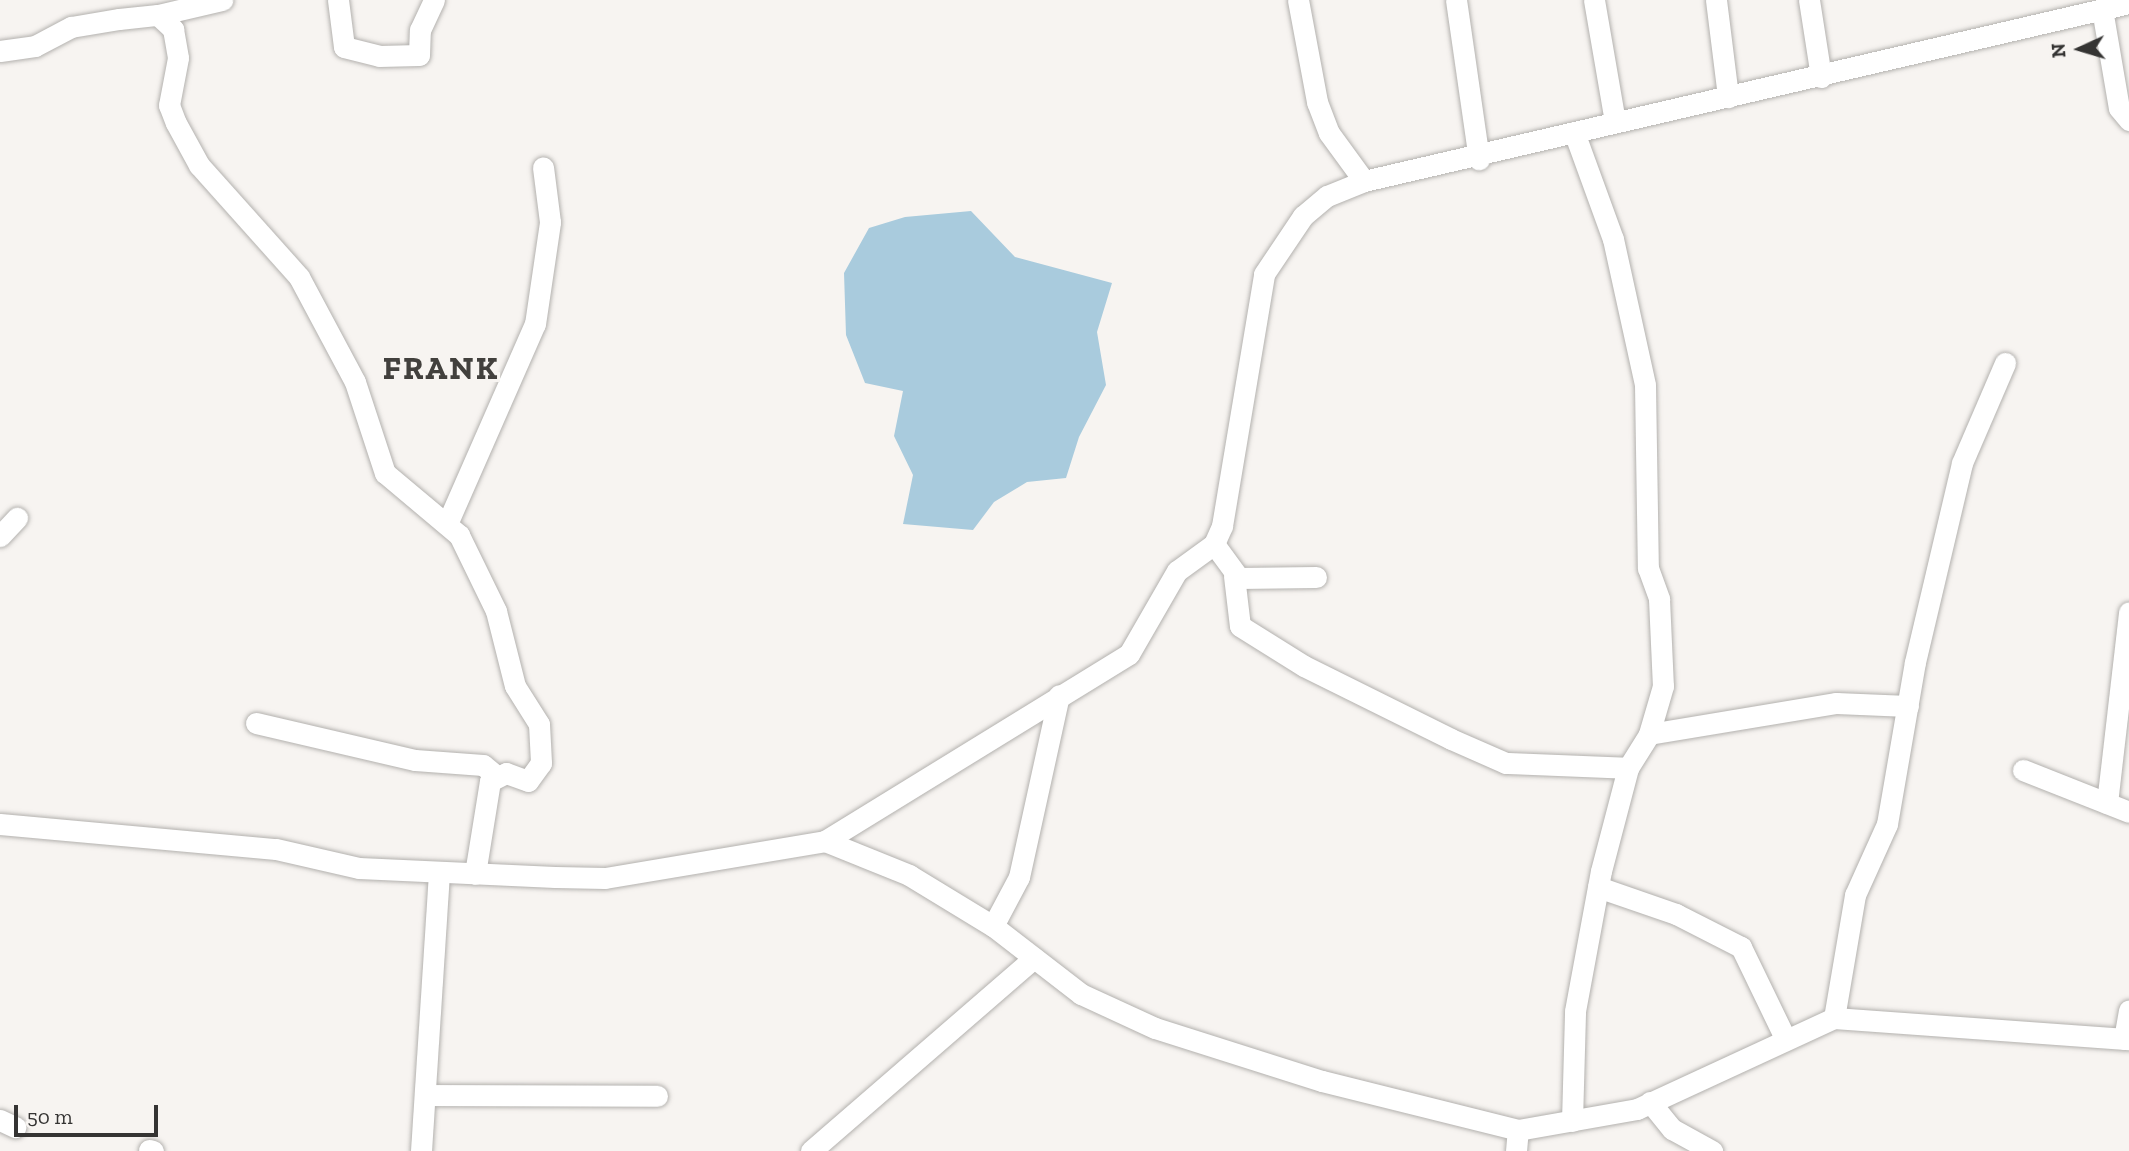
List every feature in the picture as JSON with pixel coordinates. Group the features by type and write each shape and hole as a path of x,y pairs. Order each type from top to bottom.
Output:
{"street":[{"path":"0,51 35,46 71,27 158,15 222,0"},
{"path":"338,0 344,47 379,56 419,55 420,30 434,0"},
{"path":"1297,0 1317,102 1329,133 1364,181"},
{"path":"1455,0 1479,159"},
{"path":"1594,0 1615,122"},
{"path":"1716,0 1728,97"},
{"path":"1809,0 1821,77"},
{"path":"0,824 276,849 359,868 605,878 825,842 1129,654 1177,571 1214,544 1240,444 1246,364 1264,274 1303,216 1327,197 1364,181 1479,159 1615,122 1821,77 2129,3"},
{"path":"2102,9 2127,116"},
{"path":"158,15 173,29 178,58 169,105 199,165 299,277 355,382 385,473 417,505 447,523 496,611 515,685 539,724 541,763 528,781 494,774 483,765 415,760 256,723"},
{"path":"1572,1121 1575,1010 1598,887 1628,768 1649,734 1663,686 1659,599 1648,568 1645,385 1613,239 1574,132"},
{"path":"447,523 535,324 550,222 543,167"},
{"path":"1834,1018 1847,925 1887,824 1908,706 1962,463 2005,363"},
{"path":"0,536 17,518"},
{"path":"1214,544 1234,576 1240,626 1304,666 1451,739 1506,762 1628,768"},
{"path":"1234,576 1316,577"},
{"path":"2107,803 2129,612"},
{"path":"993,926 1019,877 1059,695"},
{"path":"1649,734 1836,703 1908,706"},
{"path":"2023,771 2129,812"},
{"path":"475,874 494,774"},
{"path":"825,842 881,861 993,926 1081,994 1155,1028 1517,1140 1572,1121 1650,1102 1785,1038 1834,1018 2127,1039 2129,1010"},
{"path":"422,1151 439,873"},
{"path":"1598,887 1676,914 1741,947 1785,1038"},
{"path":"811,1151 1034,958"},
{"path":"426,1095 657,1096"},
{"path":"1650,1102 1672,1129 1712,1151"}],"water":[{"path":"971,211 1015,257 1112,283 1097,332 1106,385 1079,437 1066,478 1027,482 994,502 973,530 903,524 913,475 894,436 903,391 865,383 846,335 844,273 869,228 905,217"}],"district":[{"name":"FRANK","path":"441,368"}]}
